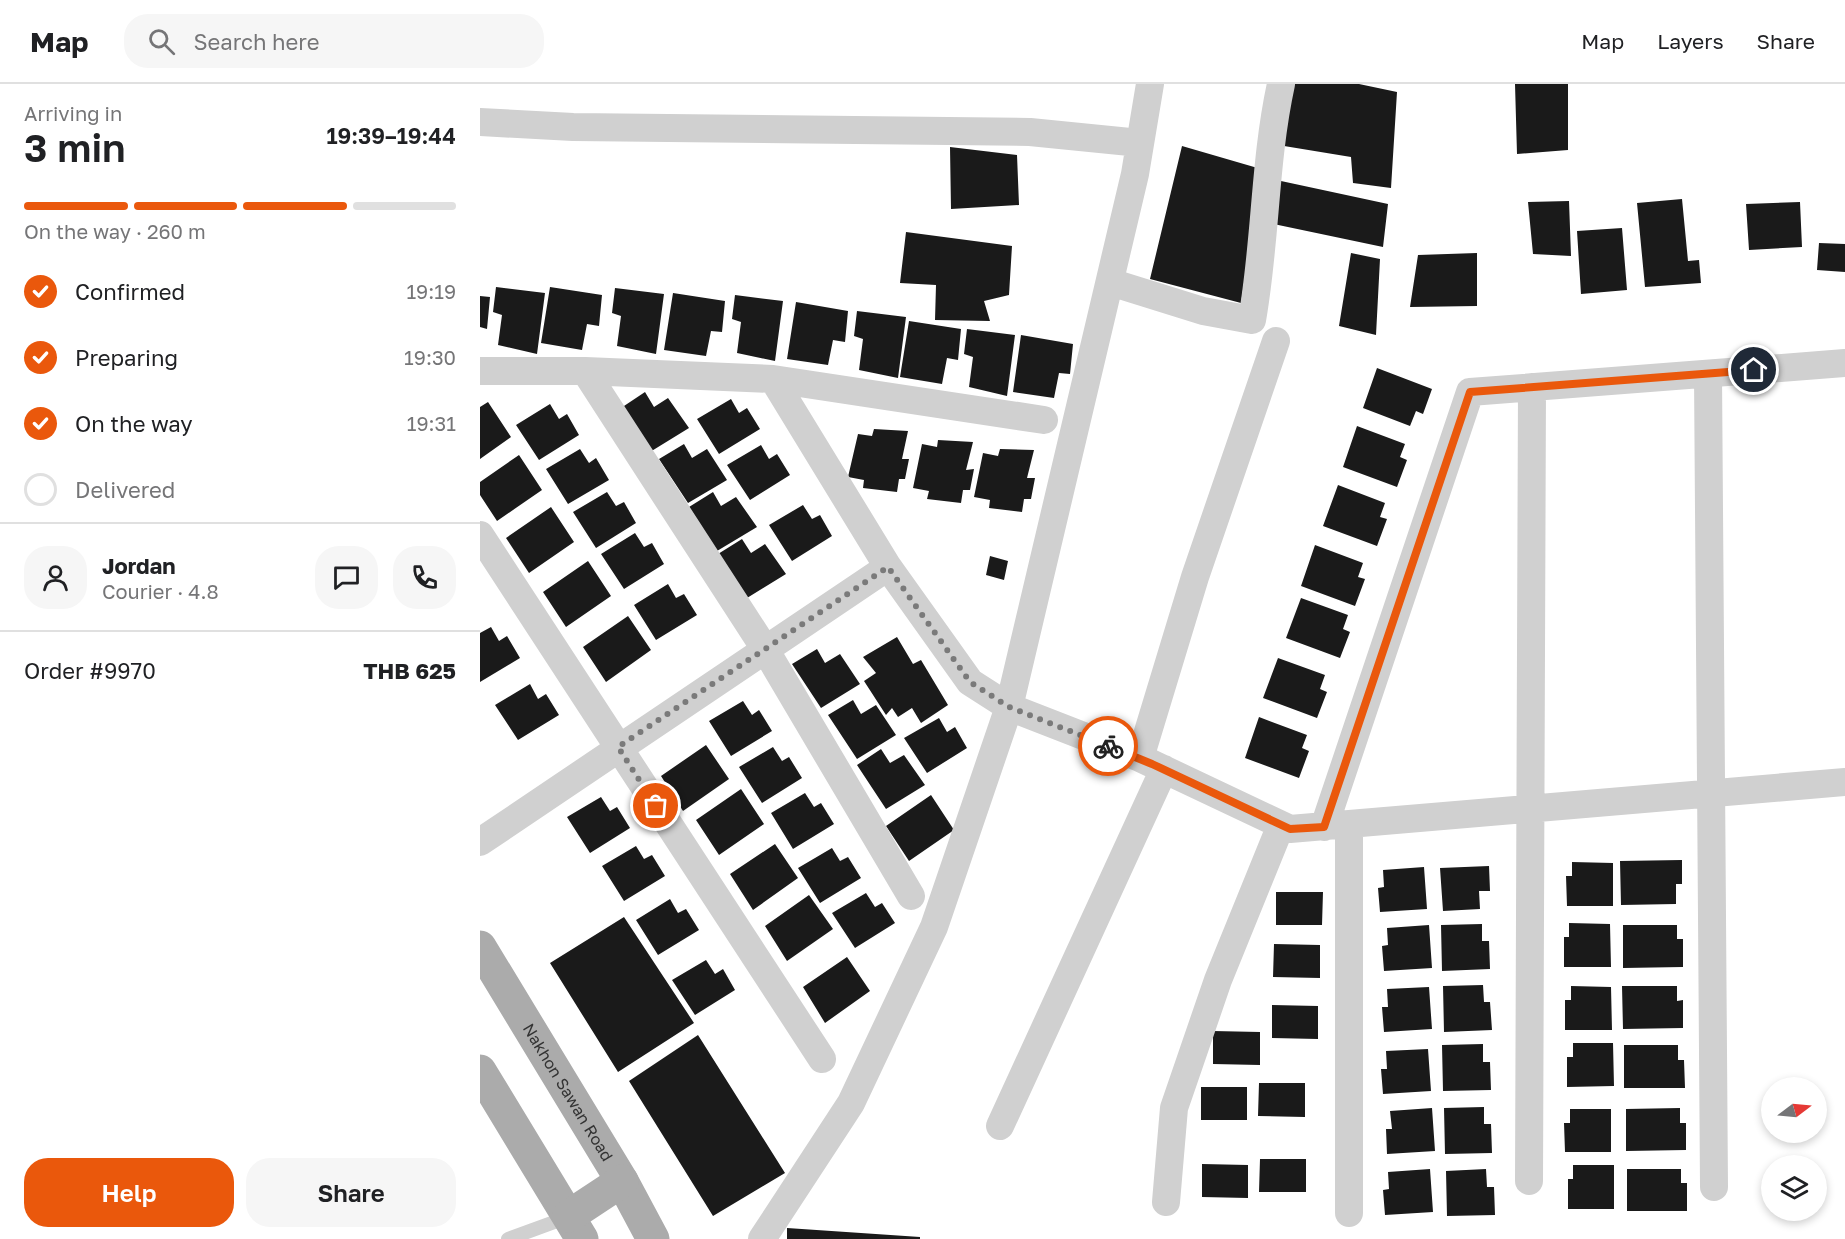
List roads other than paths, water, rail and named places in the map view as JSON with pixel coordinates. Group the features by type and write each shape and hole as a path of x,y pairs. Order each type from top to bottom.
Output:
{"main road":[{"name":"Nakhon Sawan Road","path":"480,947 622,1181 653,1239"},
{"path":"480,1071 575,1228 622,1181"}],"street":[{"path":"762,1239 851,1103 934,927 1009,707 1110,282 1140,143 1150,84"},
{"path":"1110,282 1203,311 1252,320 1260,274 1271,130 1281,84"},
{"path":"480,122 597,128 1030,132 1140,143"},
{"path":"1000,1126 1152,764 1195,577 1276,341"},
{"path":"1349,1213 1337,825 1470,392 1845,363"},
{"path":"480,371 585,371 773,379 1044,420"},
{"path":"585,371 765,649 911,896"},
{"path":"1708,374 1714,1187"},
{"path":"773,379 888,567 970,682 1009,707 1152,764 1290,829 1845,782"},
{"path":"1529,1181 1532,387"},
{"path":"480,535 822,1059"},
{"path":"480,842 888,567"},
{"path":"1166,1202 1174,1108 1218,980 1281,825"}],"lane":[{"path":"508,1239 575,1228"}]}
